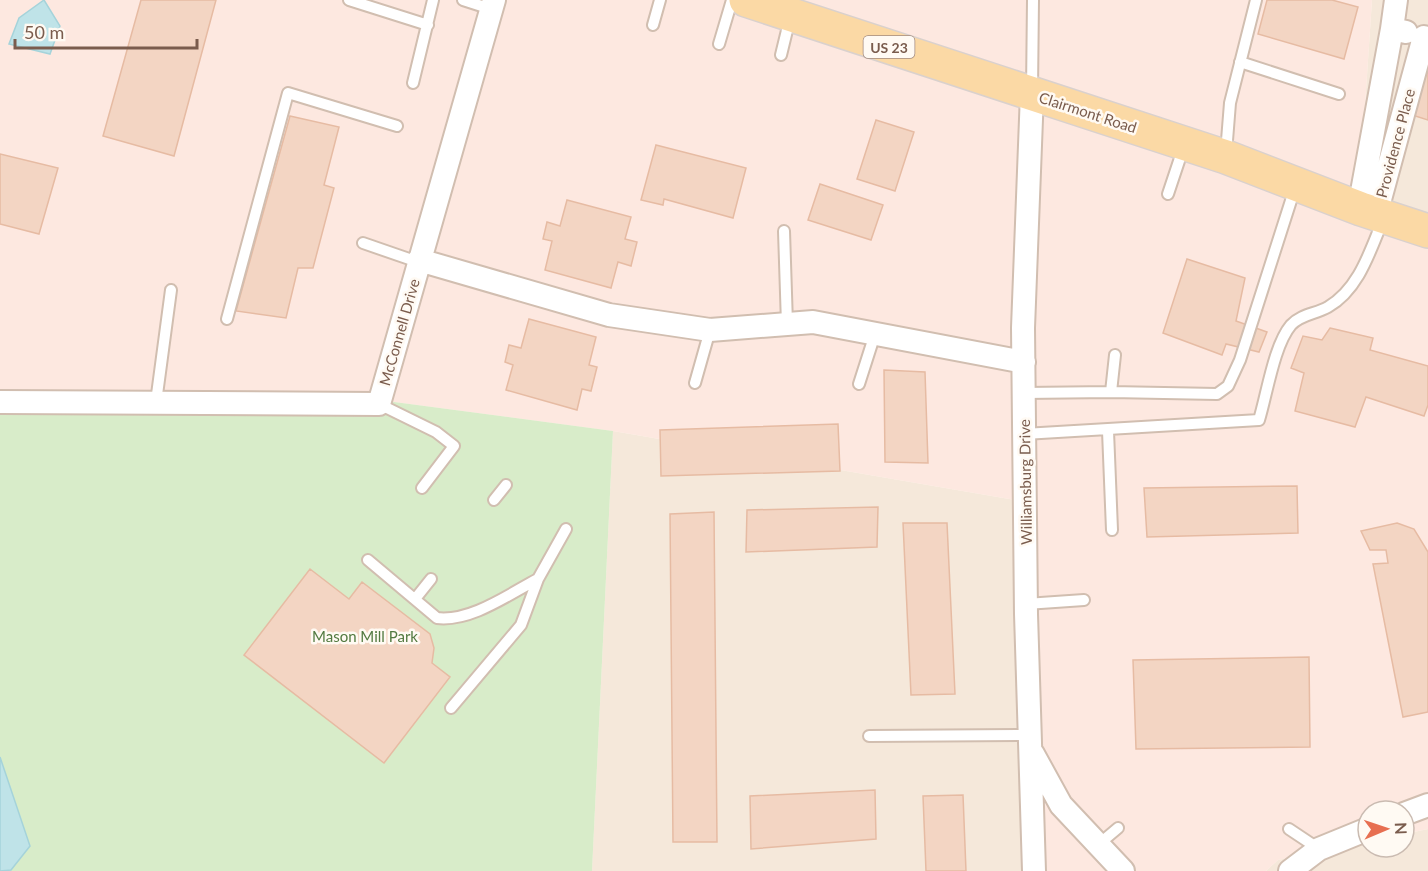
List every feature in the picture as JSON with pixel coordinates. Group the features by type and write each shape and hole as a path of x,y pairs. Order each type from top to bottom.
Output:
{"main road":[{"name":"Clairmont Road","path":"746,0 1185,143 1428,231"}],"street":[{"name":"Providence Place","path":"1374,213 1384,75 1396,0"},
{"name":"McConnell Drive","path":"0,402 379,404 492,4"},
{"name":"Providence Place","path":"1374,213 1426,37 1392,29"},
{"path":"1384,75 1412,80"},
{"name":"Williamsburg Drive","path":"1032,93 1024,434 1026,604 1034,871"},
{"path":"419,261 609,315 710,330 813,322 1024,362"},
{"path":"1031,743 1060,805 1123,871"},
{"path":"1290,871 1320,860 1356,837"}],"lane":[{"path":"349,0 428,25"},
{"path":"413,83 433,0"},
{"path":"463,0 492,4"},
{"path":"653,25 660,0"},
{"path":"719,44 732,0"},
{"path":"1032,93 1033,0"},
{"path":"1226,157 1230,103 1256,0"},
{"path":"781,55 791,15"},
{"path":"1240,62 1339,94"},
{"path":"227,319 288,93 397,126"},
{"path":"1168,194 1185,143"},
{"path":"1024,393 1217,394 1228,386 1257,310 1296,184"},
{"path":"1024,434 1259,420 1287,331 1292,324 1307,314 1326,308 1347,293 1374,213"},
{"path":"784,231 787,324"},
{"path":"363,243 419,261"},
{"path":"156,402 171,290"},
{"path":"694,383 710,330"},
{"path":"860,384 875,334"},
{"path":"1111,392 1115,355"},
{"path":"379,404 436,432 454,446 422,488"},
{"path":"1108,430 1112,530"},
{"path":"495,500 507,485"},
{"path":"451,708 521,625 538,579 566,529"},
{"path":"368,560 437,618 446,619 484,608 538,579"},
{"path":"415,599 431,579"},
{"path":"1026,604 1084,600"},
{"path":"868,736 1031,743"},
{"path":"1099,844 1118,828"},
{"path":"1289,829 1320,860"}],"shaded area":[{"path":"0,0 1372,0 1357,226 1428,244 1428,829 1416,832 1416,799 1356,799 1356,844 1278,860 1266,871 1040,871 1026,502 613,431 379,400 0,414"},
{"path":"1372,0 1428,0 1428,244 1357,226"},
{"path":"613,431 1026,502 1040,871 592,871"},
{"path":"1428,829 1428,871 1266,871 1278,860 1356,844 1356,859 1416,859 1416,832"}],"green space":[{"name":"Mason Mill Park","path":"379,400 613,431 592,871 0,871 0,414"}],"water":[{"path":"44,0 60,26 50,54 9,44 19,18"},
{"path":"0,757 30,846 11,870 0,871"}],"building":[{"path":"141,0 216,0 174,156 103,136"},
{"path":"1267,0 1332,0 1358,7 1344,59 1258,34"},
{"path":"1428,70 1428,120 1409,114"},
{"path":"290,116 339,127 324,185 334,188 313,268 298,268 286,318 236,311"},
{"path":"876,120 914,132 895,191 857,179"},
{"path":"656,145 746,168 733,218 664,199 663,205 641,200"},
{"path":"0,154 58,168 39,234 0,224"},
{"path":"820,184 883,205 871,240 808,220"},
{"path":"567,200 631,217 625,239 637,242 631,266 618,262 611,288 545,270 552,241 543,239 547,222 560,226"},
{"path":"1187,259 1245,278 1236,321 1267,332 1259,352 1226,344 1222,355 1163,333"},
{"path":"529,319 596,337 589,365 597,367 591,391 582,389 577,410 506,390 513,365 505,362 509,345 521,348"},
{"path":"1330,328 1373,338 1370,350 1428,366 1428,405 1424,416 1366,397 1355,427 1295,411 1304,373 1291,368 1303,336 1322,340"},
{"path":"884,370 925,372 928,463 885,462"},
{"path":"838,424 840,471 661,476 660,430"},
{"path":"1297,486 1298,533 1147,537 1144,488"},
{"path":"878,507 877,547 746,552 747,510"},
{"path":"714,512 717,842 673,842 670,514"},
{"path":"903,523 947,523 955,694 911,695"},
{"path":"1397,523 1414,529 1428,552 1428,712 1403,717 1373,564 1388,563 1386,550 1370,550 1361,531"},
{"path":"310,569 349,599 362,582 430,634 434,648 432,663 450,677 384,763 244,655"},
{"path":"1309,657 1310,747 1136,749 1133,660"},
{"path":"875,790 876,839 751,849 750,796"},
{"path":"963,795 966,871 926,871 923,796"}]}
